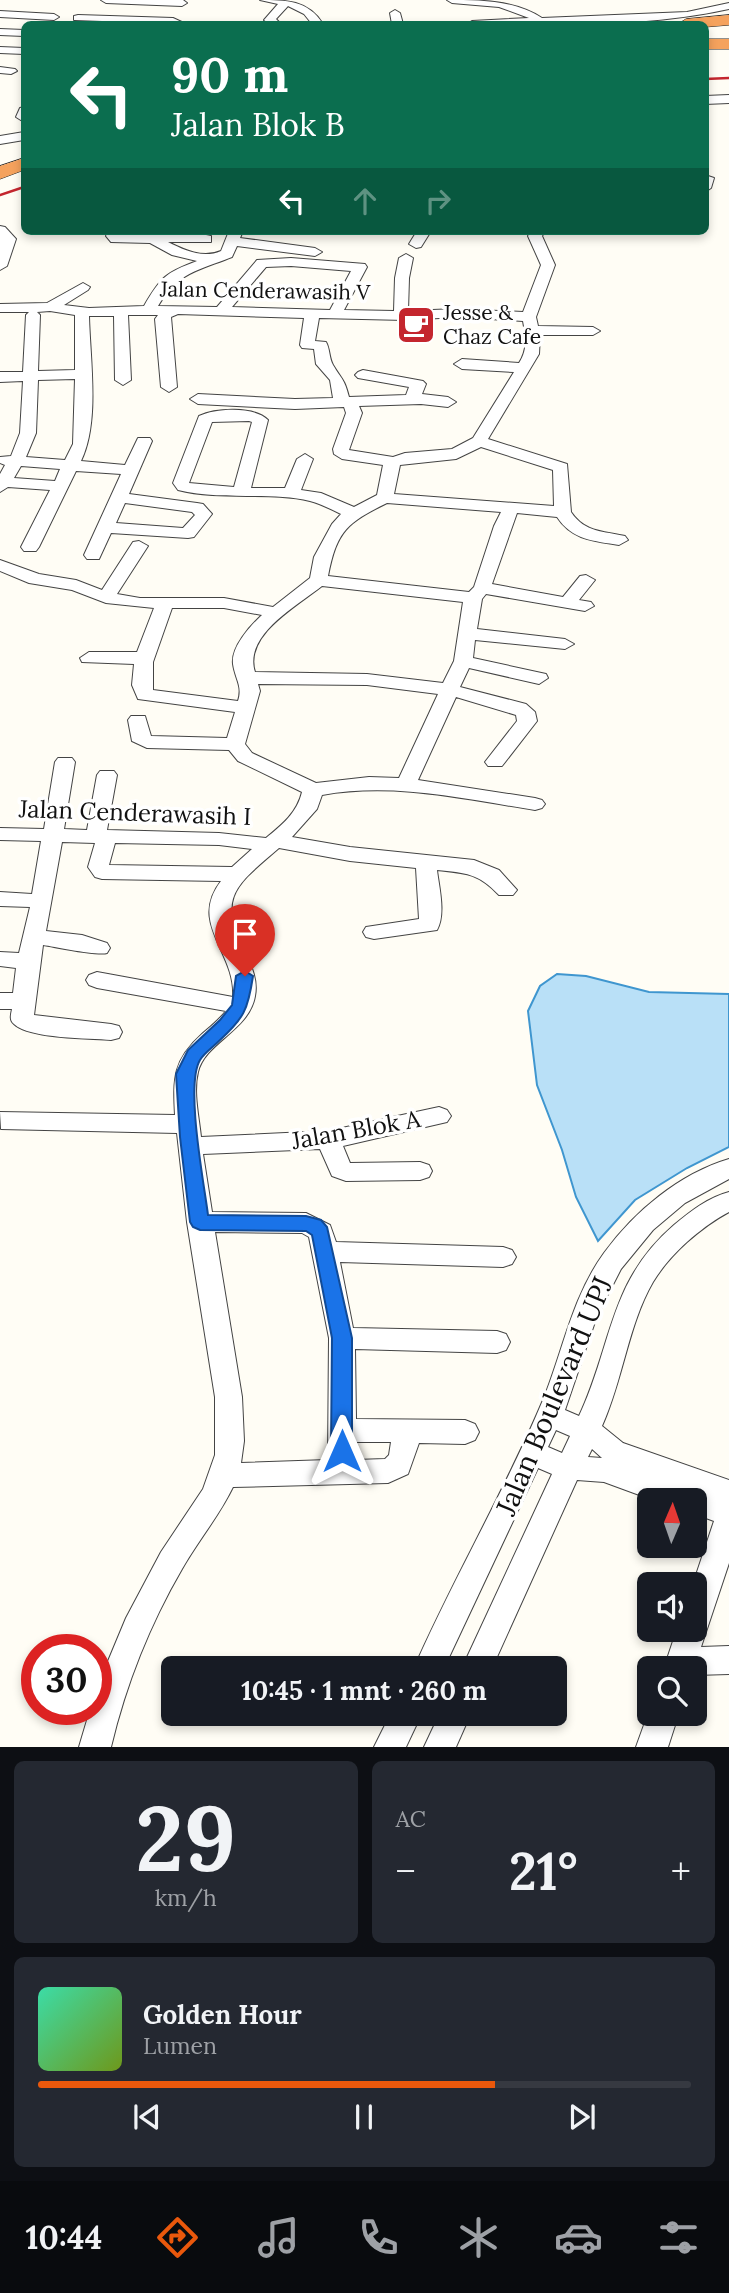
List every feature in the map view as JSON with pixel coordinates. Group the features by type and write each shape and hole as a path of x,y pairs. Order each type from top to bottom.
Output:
{"highway":[{"path":"690,18 729,20"},
{"path":"709,30 729,29"},
{"path":"709,37 729,36"},
{"path":"709,44 729,44"},
{"path":"0,164 21,156"},
{"path":"0,173 21,165"}],"street":[{"path":"106,0 183,1 177,21"},
{"path":"265,0 286,1 304,7 315,21"},
{"path":"452,0 499,3 524,9 539,21"},
{"path":"272,21 286,1"},
{"path":"486,21 499,3"},
{"path":"601,21 690,18 729,6"},
{"path":"0,15 54,16"},
{"path":"78,18 137,21"},
{"path":"0,32 21,33"},
{"path":"0,50 21,51"},
{"path":"709,99 729,97"},
{"path":"0,140 21,136"},
{"path":"0,230 9,239 0,266"},
{"path":"113,235 116,239 154,236 206,239"},
{"path":"416,244 422,235"},
{"path":"312,314 307,345 321,345 324,364 337,379 346,402 355,414 341,449 342,454 394,461 456,454 479,441 532,354 534,339 530,324 548,270 536,235"},
{"path":"154,236 177,252 210,260"},
{"path":"149,310 167,280 227,254 233,236 330,254"},
{"path":"401,316 402,278 406,258"},
{"path":"221,311 262,263 291,262 360,267 335,314"},
{"path":"50,307 83,287"},
{"path":"100,311 122,294"},
{"name":"Jalan Cenderawasih V","path":"0,307 50,307 82,312 176,310 401,316 457,313 593,331"},
{"path":"169,387 162,319 176,310"},
{"path":"121,311 123,380"},
{"path":"30,547 73,465 81,444 82,312"},
{"path":"33,315 28,433 8,460 1,485 61,486"},
{"path":"461,364 523,369"},
{"path":"0,377 82,374"},
{"path":"363,375 418,384 412,400"},
{"path":"198,399 295,404 412,400 448,402"},
{"path":"240,493 260,420 251,416 209,417 205,419 182,485 240,493 291,493 315,497 354,513"},
{"path":"93,555 144,441"},
{"path":"479,441 561,467 563,512 571,527 581,533 619,540"},
{"path":"291,493 305,459"},
{"path":"8,460 130,470"},
{"path":"385,498 390,467 394,461"},
{"path":"107,528 188,533 204,514 197,508 117,497"},
{"path":"235,744 251,691 245,678 245,648 265,622 318,580 323,557 332,537 340,524 354,513 385,498 472,508 512,507 563,512"},
{"path":"406,784 463,661 477,593 502,526 512,507"},
{"path":"106,598 139,546"},
{"path":"0,565 35,579 76,586 106,598 165,603 224,603 278,613"},
{"path":"318,580 576,604 586,580"},
{"path":"165,603 143,659 142,690 145,695 246,708"},
{"path":"468,634 565,645"},
{"path":"89,657 143,659"},
{"path":"463,661 539,678"},
{"path":"245,678 366,680 448,690 519,708 528,717 495,762"},
{"path":"138,720 138,735 148,742 235,744"},
{"path":"235,744 245,757 313,790 354,782 406,784 536,804"},
{"path":"65,762 28,961 22,1019 29,1024 111,1032"},
{"path":"107,775 100,839 100,872 237,874"},
{"path":"95,1747 111,1690 133,1632 173,1558 205,1511 225,1475 230,1441 227,1390 200,1222 184,1080 189,1062 240,1006 245,976 225,936 219,919 219,905 237,874 310,805 313,790"},
{"name":"Jalan Cenderawasih I","path":"0,834 100,839 219,839 272,843 484,870 506,890"},
{"path":"155,873 161,844"},
{"path":"374,932 429,925 426,862"},
{"path":"0,899 30,900"},
{"path":"33,937 82,942 99,948"},
{"path":"0,959 28,961"},
{"path":"97,980 240,1006"},
{"path":"0,1001 23,1002"},
{"name":"Jalan Blok A","path":"1,1120 189,1135 328,1140 439,1116"},
{"path":"328,1140 341,1170 346,1172 420,1171"},
{"name":"Jalan Boulevard UPJ","path":"435,1656 557,1399 584,1317 612,1262 644,1223 676,1196 729,1168"},
{"name":"Jalan Boulevard UPJ","path":"483,1656 596,1409 642,1276 674,1240 704,1214 729,1201"},
{"path":"200,1222 314,1225 323,1242 342,1338 342,1471"},
{"path":"323,1242 503,1257"},
{"path":"342,1338 497,1342"},
{"path":"549,1416 587,1430 604,1440 608,1460"},
{"path":"342,1430 465,1432"},
{"path":"225,1475 395,1469 401,1462 407,1431"},
{"path":"532,1453 569,1468 608,1460 729,1492"},
{"path":"608,1460 664,1488"},
{"path":"707,1506 729,1513"},
{"path":"707,1594 722,1560 729,1520"},
{"path":"707,1662 729,1660"},
{"path":"390,1747 400,1726"},
{"path":"440,1747 450,1726"},
{"path":"652,1747 659,1726"}],"water":[{"path":"557,974 586,976 649,992 729,994 729,1147 687,1168 635,1200 598,1241 576,1197 562,1150 537,1085 528,1011 540,986"}],"railway":[{"path":"709,79 729,78"},
{"path":"0,195 21,188"}],"place":[{"name":"Jesse & Chaz Cafe","path":"416,325"}],"route":[{"path":"245,976 244,997 240,1006 226,1024 194,1055 185,1074 194,1191 200,1222 306,1223 314,1225 321,1232 342,1338 342,1451"}]}
